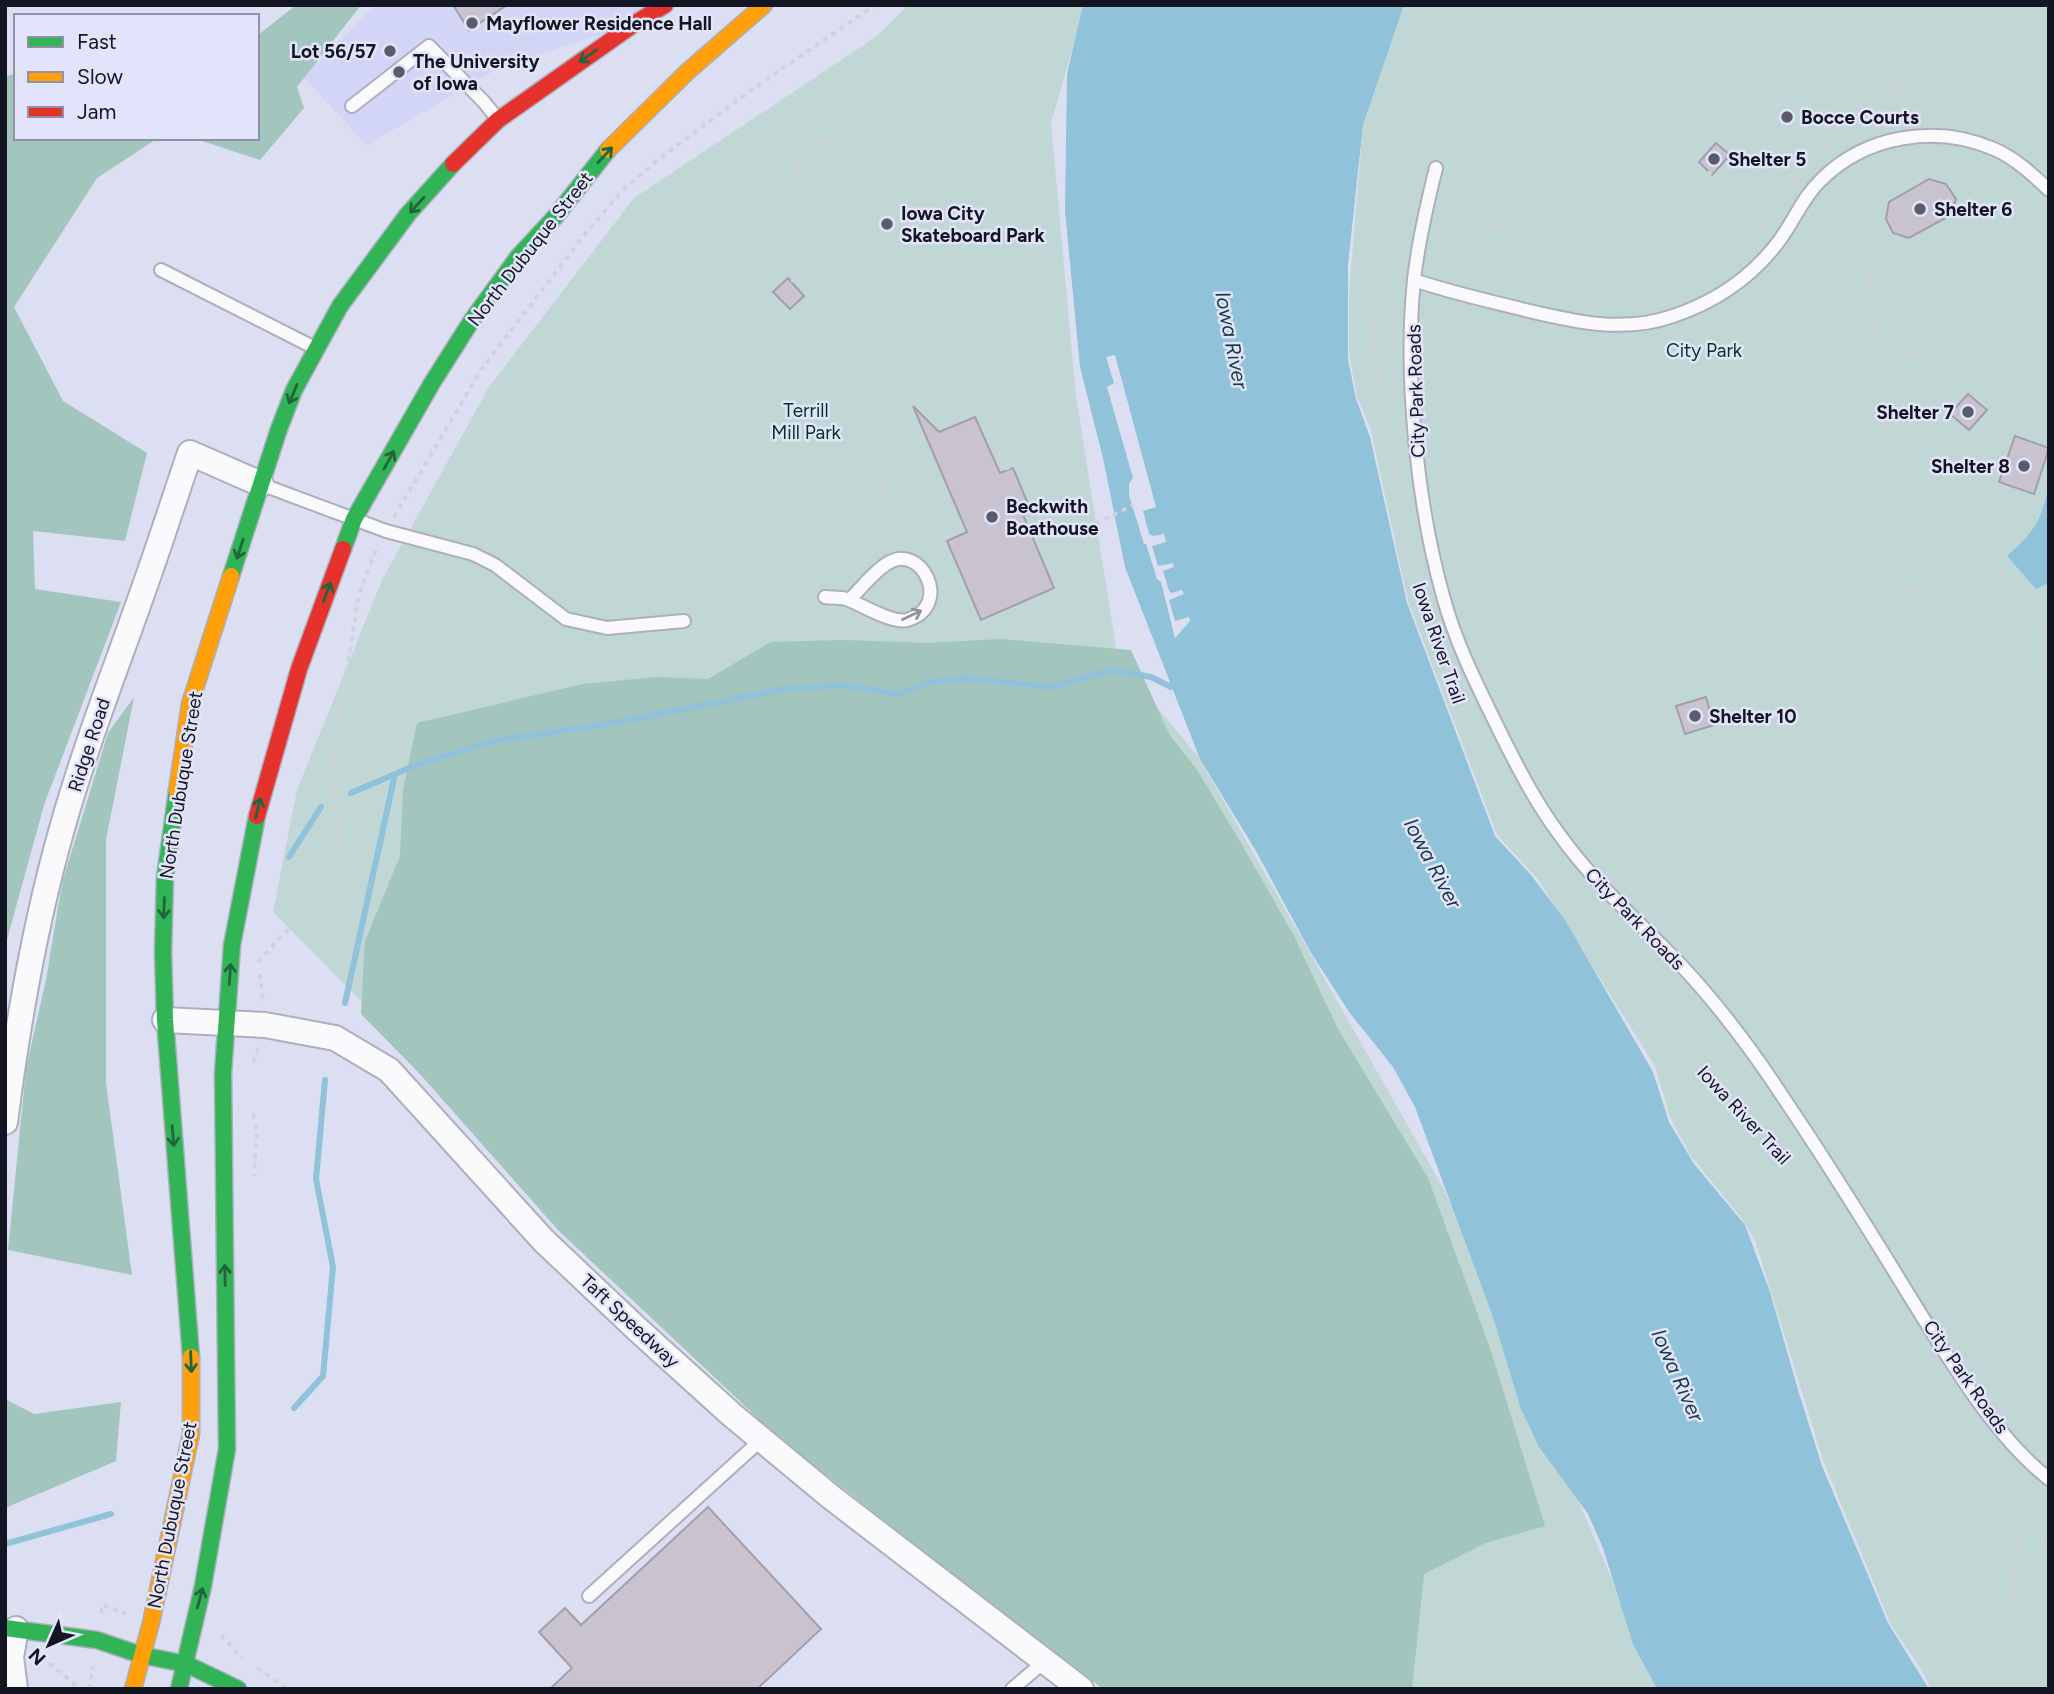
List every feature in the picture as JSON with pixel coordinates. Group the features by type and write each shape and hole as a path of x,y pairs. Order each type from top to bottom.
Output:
{"main road":[{"name":"North Dubuque Street","path":"133,1689 151,1623 191,1434 191,1359 165,1020 163,952 166,877 190,704 294,390 340,306 408,214 452,165 498,120 636,22 665,5"},
{"name":"North Dubuque Street","path":"179,1689 215,1526 227,1450 223,1073 232,945 258,805 299,669 355,519 432,383 472,320 519,257 555,217 603,155 687,72 764,5"},
{"path":"10,1629 97,1640 141,1655 186,1664 238,1689"}],"street":[{"name":"Ridge Road","path":"5,1122 32,954 63,825 88,744 190,453 261,484"},
{"name":"Taft Speedway","path":"165,1020 265,1025 335,1038 389,1070 544,1241 637,1329 831,1497 1081,1689"},
{"path":"10,1629 15,1689"}],"lane":[{"path":"352,106 429,46 498,120"},
{"path":"1414,279 1454,293 1582,323 1612,326 1641,324 1702,305 1731,288 1758,266 1780,240 1800,205 1820,180 1840,163 1876,145 1914,136 1969,140 1995,149 2019,163 2049,190"},
{"name":"City Park Roads","path":"1436,168 1414,279 1411,358 1418,462 1428,530 1443,597 1465,660 1530,791 1560,836 1609,895 1679,964 1750,1047 1954,1365 2018,1450 2049,1479"},
{"path":"161,271 317,349"},
{"path":"261,484 386,531 473,554 495,565 566,619 607,628 684,621"},
{"path":"825,597 849,600 887,616 907,620 922,611 928,603 930,582 926,572 913,562 900,559 888,562 849,600"},
{"path":"589,1596 762,1439"},
{"path":"1012,1689 1045,1661"}],"path":[{"path":"253,1062 265,1025 258,962 319,895 341,836 332,775 341,705 359,594 386,531 481,370 584,234 623,190 660,158 764,81 875,5"},
{"path":"1932,5 1876,145 1864,202 1866,258 1887,429 1902,458 2047,627 2049,698"},
{"path":"1901,85 1949,87 1989,99 2021,116 2049,139"},
{"name":"Iowa River Trail","path":"1901,85 1883,89 1865,99 1848,114 1761,223 1732,250 1707,267 1660,281 1625,279 1594,268 1522,233 1487,224 1451,224 1423,230 1381,261 1369,280 1372,333 1409,549 1430,629 1475,743 1514,822 1672,1039 1790,1160 1848,1262 1870,1308 1920,1386 1992,1472 2049,1550"},
{"path":"789,112 818,138 836,148 851,170"},
{"path":"818,138 796,168 788,195 792,223 802,257 845,315 911,367 919,387 891,433 883,461 887,543 879,549"},
{"path":"1709,171 1732,250 1744,278"},
{"path":"792,282 800,268 802,257"},
{"path":"1807,430 1831,416 1844,402 1858,375 1880,364 1933,350 2049,302"},
{"path":"1008,470 995,440 999,438 1061,505 1079,532 1085,567 1063,574"},
{"path":"1036,514 1061,505"},
{"path":"1079,532 1133,505"},
{"path":"1045,533 1074,523"},
{"path":"943,538 951,534"},
{"path":"1877,599 1919,586 1952,565 1975,542"},
{"path":"1053,553 1082,543"},
{"path":"252,1110 257,1132 253,1184"},
{"path":"1991,1689 1990,1679 2011,1597 2025,1517"},
{"path":"2011,1597 2049,1573"},
{"path":"11,1657 50,1663 80,1689"},
{"path":"2032,1689 2040,1679"}],"shaded area":[{"name":"The University of Iowa","path":"376,5 665,5 637,22 499,68 367,145 302,76"}],"green space":[{"path":"296,5 361,5 297,87 304,108 260,160 199,140 259,140 259,34"},
{"name":"Terrill Mill Park","path":"908,5 1085,5 1051,123 1076,396 1118,660 1200,759 1446,1193 1659,1689 1126,1689 382,1022 273,912 297,790 382,580 489,387 634,198 877,36"},
{"name":"City Park","path":"1404,5 2049,5 2049,1689 1931,1689 1922,1670 1891,1625 1823,1460 1755,1240 1740,1216 1691,1156 1670,1117 1655,1066 1537,878 1497,835 1408,601 1370,427 1357,397 1349,353 1349,293 1363,125"},
{"path":"14,74 14,140 155,140 97,178 14,307 63,401 147,453 125,541 33,531 35,589 121,602 44,805 5,947 5,77"},
{"path":"1001,639 1131,650 1169,734 1197,770 1241,843 1293,934 1338,1029 1428,1178 1491,1351 1545,1526 1485,1543 1424,1574 1412,1689 1103,1689 779,1438 558,1230 419,1073 361,1014 365,941 400,856 403,790 417,723 583,684 657,677 708,679 771,642 844,640 928,643"},
{"path":"134,697 106,840 106,1083 132,1275 8,1250 26,1069 46,980 62,883 108,733"},
{"path":"5,1399 34,1414 121,1402 116,1461 5,1508"}],"water":[{"name":"Iowa River","path":"1083,5 1404,5 1363,125 1348,265 1348,359 1356,399 1370,437 1407,603 1495,836 1531,875 1565,920 1653,1072 1669,1122 1694,1164 1745,1225 1770,1292 1822,1466 1888,1623 1929,1689 1657,1689 1633,1644 1603,1548 1588,1514 1539,1447 1521,1409 1493,1317 1415,1107 1393,1067 1349,1012 1310,951 1256,851 1200,759 1125,567 1103,458 1080,367 1065,211 1067,74"},
{"path":"2049,485 2049,583 2036,589 2007,556 2036,525"}],"pier":[{"path":"1115,355 1156,507 1143,511 1149,534 1164,534 1166,542 1152,546 1158,566 1173,563 1174,567 1163,571 1169,591 1171,593 1182,590 1184,594 1169,600 1175,621 1189,617 1190,621 1175,638 1161,582 1157,579 1144,544 1129,495 1129,484 1133,478 1107,387 1114,383 1106,357"}],"building":[{"name":"Mayflower Residence Hall","path":"453,5 507,5 469,30"},
{"name":"Shelter 5","path":"1716,143 1730,155 1712,175 1699,162"},
{"name":"Shelter 6","path":"1929,179 1946,184 1956,199 1951,215 1909,238 1893,233 1886,219 1889,202"},
{"path":"788,278 804,296 790,309 773,292"},
{"name":"Shelter 7","path":"1968,394 1987,410 1969,430 1950,414"},
{"name":"Beckwith Boathouse","path":"913,406 939,432 975,417 1000,473 1013,468 1031,511 1023,515 1054,588 981,620 947,541 967,532"},
{"name":"Shelter 8","path":"2015,436 2049,448 2034,494 1999,482"},
{"name":"Shelter 10","path":"1706,697 1714,725 1685,734 1676,706"},
{"path":"708,1507 821,1629 757,1689 550,1689 572,1668 539,1632 565,1608 581,1625"}],"waterway":[{"path":"351,793 416,765 493,741 608,724 784,689 842,685 898,694 928,683 962,678 1051,687 1113,670 1151,677 1171,687"},
{"path":"345,1003 395,774"},
{"path":"289,857 321,807"},
{"path":"294,1408 323,1376 333,1267 316,1179 325,1080"},
{"path":"5,1544 111,1514"}],"traffic: fast":[{"path":"343,549 354,519 432,383 472,320 518,257 555,217 608,150"},
{"path":"231,576 294,390 340,306 408,214 453,164"},
{"path":"177,791 165,877 163,952 165,1020 191,1357"},
{"path":"179,1689 203,1586 227,1449 223,1073 232,945 257,816"},
{"path":"5,1628 97,1640 141,1655 186,1664 238,1689"}],"traffic: slow":[{"path":"608,150 687,72 764,5"},
{"path":"177,791 190,704 231,576"},
{"path":"133,1689 151,1623 191,1434 191,1357"}],"traffic: jam":[{"path":"453,164 498,120 665,5"},
{"path":"257,816 299,669 343,549"}],"place":[{"name":"Mayflower Residence Hall","path":"472,23"},
{"name":"Lot 56/57","path":"390,51"},
{"name":"The University of Iowa","path":"399,72"},
{"name":"Bocce Courts","path":"1787,117"},
{"name":"Shelter 5","path":"1714,159"},
{"name":"Shelter 6","path":"1920,209"},
{"name":"Iowa City Skateboard Park","path":"887,224"},
{"name":"Shelter 7","path":"1968,412"},
{"name":"Shelter 8","path":"2024,466"},
{"name":"Beckwith Boathouse","path":"992,517"},
{"name":"Shelter 10","path":"1695,716"}]}
